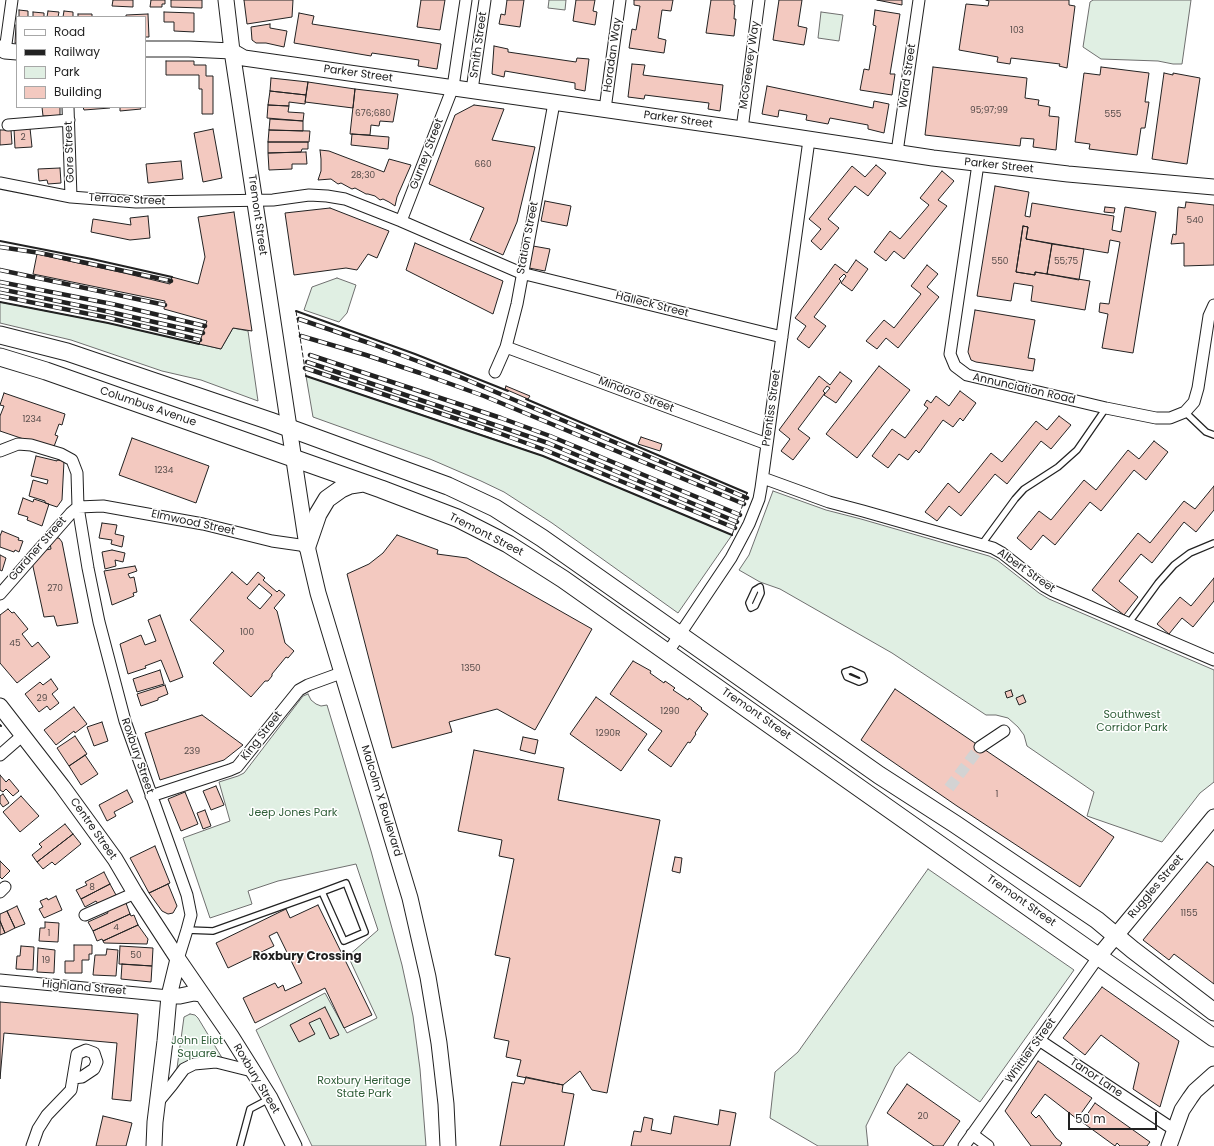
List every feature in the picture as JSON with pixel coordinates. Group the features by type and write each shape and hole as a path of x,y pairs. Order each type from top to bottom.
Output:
{"main road":[{"name":"Tremont Street","path":"226,0 232,51 256,200 294,459 457,518 491,534 525,554 668,652 1214,1038"},
{"name":"Parker Street","path":"146,49 189,48 232,51 244,58 978,164 1068,174 1214,187"},
{"path":"0,335 67,352 290,429"},
{"name":"Columbus Avenue","path":"0,357 46,371 294,459"},
{"name":"Tremont Street","path":"290,429 448,486 495,508 542,538 879,775 1026,871 1097,920 1214,1012"},
{"name":"Malcolm X Boulevard","path":"294,459 307,546 318,593 398,855 421,942 439,1043 446,1104 448,1146"},
{"path":"307,546 318,514 327,499 350,485 363,483"},
{"name":"Centre Street","path":"0,706 91,825 115,859 135,893 178,959"},
{"name":"Ruggles Street","path":"1099,956 1214,817"},
{"path":"154,1146 155,1122 169,996 178,959"},
{"name":"Roxbury Street","path":"178,959 270,1098 294,1146"},
{"path":"169,996 180,996 194,993 202,994"},
{"path":"1169,1146 1182,1110 1195,1091 1214,1074"}],"street":[{"path":"7,50 12,0"},
{"name":"Smith Street","path":"453,88 466,0"},
{"name":"Smith Street","path":"472,90 485,0"},
{"name":"Horadan Way","path":"605,109 620,0"},
{"name":"McGreevey Way","path":"742,129 759,0"},
{"name":"Ward Street","path":"897,152 919,0"},
{"name":"Gurney Street","path":"401,221 453,88"},
{"name":"Station Street","path":"495,372 506,347 517,304 521,273 554,103"},
{"name":"Gore Street","path":"68,108 71,197"},
{"path":"8,125 69,120"},
{"name":"Prentiss Street","path":"668,652 731,558 759,499 809,140"},
{"name":"Annunciation Road","path":"978,164 950,354 955,366 967,375 1106,408 1156,418 1170,418 1185,412"},
{"name":"Terrace Street","path":"0,183 71,197 136,202 256,200"},
{"path":"256,200 272,200 308,195 346,199 521,273"},
{"name":"Halleck Street","path":"521,273 782,337"},
{"path":"1185,412 1194,402 1198,388 1209,316 1214,305"},
{"name":"Mindoro Street","path":"506,347 767,444"},
{"name":"Roxbury Street","path":"0,451 18,444 31,445 61,454 72,460 77,473 78,507 99,622 125,721 187,896 190,915 178,959"},
{"name":"Albert Street","path":"763,478 829,502 863,510 982,544 1002,553 1044,586 1053,591 1214,660"},
{"name":"Elmwood Street","path":"78,507 103,506 203,524 272,541 307,546"},
{"name":"Gardner Street","path":"0,594 70,513 78,507"},
{"name":"King Street","path":"152,796 237,767 301,688 342,673"},
{"path":"980,747 1004,731"},
{"path":"1,753 23,735"},
{"path":"85,915 135,893"},
{"name":"Whittier Street","path":"964,1146 1099,956"},
{"name":"Highland Street","path":"0,980 169,996"},
{"name":"Tanor Lane","path":"1039,1040 1174,1129"},
{"path":"158,1102 184,1069 194,1064 216,1062 252,1071"},
{"path":"32,1146 38,1129 47,1115 71,1090 73,1078"},
{"path":"972,1134 988,1146"}],"lane":[{"path":"982,544 1015,498 1024,489 1058,467 1077,450 1106,408"},
{"path":"1185,412 1206,432 1214,435"},
{"path":"1128,624 1158,583 1174,565 1190,553 1214,543"},
{"path":"187,930 214,931 346,883 365,932 344,941 322,892"},
{"path":"240,1146 250,1109 270,1098"}],"green space":[{"path":"549,0 566,0 565,10 548,8"},
{"path":"1093,0 1191,0 1182,64 1158,61 1101,59 1083,47 1090,2"},
{"path":"821,12 843,15 839,41 818,38"},
{"path":"337,278 356,285 347,313 339,322 304,310 312,287"},
{"path":"0,302 108,323 221,349 233,328 248,331 258,401 201,380 162,371 71,340 0,323"},
{"path":"306,376 543,456 732,535 678,613 552,523 504,492 430,459 313,417"},
{"name":"Southwest Corridor Park","path":"773,491 826,510 989,556 997,560 1039,593 1049,599 1214,670 1214,782 1200,793 1162,842 1087,816 1094,792 1027,746 1024,735 1008,718 996,715 986,715 892,653 780,589 760,582 739,570 749,555"},
{"path":"308,694 311,700 316,704 321,706 327,705 371,851 402,965 413,1016 420,1069 426,1146 312,1146 256,1030 325,993 347,1033 377,1018 348,956 378,930 356,864 278,881 248,891 252,904 210,918 183,838 230,821 219,782 244,773 303,696"},
{"path":"928,869 1074,970 980,1102 909,1052 895,1067 866,1126 868,1146 818,1146 770,1118 775,1072 798,1052"},
{"name":"John Eliot Square","path":"190,1014 195,1015 198,1018 230,1071 201,1064 185,1072 174,1090 184,1017"}],"building":[{"path":"113,0 133,0 133,7 112,6"},
{"path":"151,0 165,0 165,4 162,4 162,7 150,7"},
{"path":"171,0 202,0 202,8 171,7"},
{"path":"244,0 293,0 292,17 247,24"},
{"path":"421,0 445,0 440,30 417,27"},
{"path":"507,0 524,0 520,27 499,24 501,14 505,15"},
{"path":"576,0 595,0 593,11 597,12 595,25 573,21"},
{"path":"634,0 673,0 671,11 662,10 658,38 666,40 664,53 629,48 632,29 636,30 640,6 634,5"},
{"path":"711,0 734,0 734,19 736,19 734,36 706,33"},
{"path":"779,0 802,0 798,26 807,28 804,45 773,40"},
{"path":"877,0 902,0 902,5"},
{"path":"986,0 1069,0 1069,5 1075,6 1067,68 1059,66 1060,64 1011,58 1010,64 997,62 998,57 959,50 966,4 988,6 989,1"},
{"path":"19,10 28,11 28,16 19,16"},
{"path":"875,10 900,14 890,74 895,74 892,95 860,90 864,69 869,70 876,26 873,25"},
{"path":"48,11 59,12 58,16 47,16"},
{"path":"64,11 73,12 73,16 63,16"},
{"path":"33,12 44,13 44,16 33,16"},
{"path":"164,12 194,13 194,32 174,31 174,22 164,22"},
{"path":"299,13 314,16 312,24 441,44 437,69 418,66 419,60 372,53 371,56 294,43"},
{"path":"78,14 92,14 92,16 78,16"},
{"path":"148,14 149,37 146,37 146,16 126,15"},
{"path":"270,24 270,28 287,31 284,47 266,43 256,43 252,40 251,27"},
{"path":"494,46 508,49 508,52 576,62 577,58 589,59 585,91 575,89 575,83 505,71 504,77 492,74"},
{"path":"166,61 194,61 194,65 206,65 206,76 213,76 213,114 202,114 202,89 199,89 199,75 166,75"},
{"path":"632,64 645,65 643,75 723,85 720,111 708,109 709,103 645,95 644,99 628,97"},
{"path":"933,67 1027,78 1025,98 1039,100 1038,105 1050,107 1049,116 1059,117 1056,150 1033,147 1034,139 1021,138 1020,146 925,135"},
{"path":"1101,67 1149,73 1145,102 1149,102 1145,128 1141,128 1137,155 1089,149 1090,144 1075,142 1084,73 1100,75"},
{"path":"1164,73 1173,75 1173,73 1200,78 1187,164 1152,159"},
{"path":"271,78 308,82 306,95 270,91"},
{"path":"308,82 355,89 353,108 305,102"},
{"path":"767,86 873,108 874,101 889,104 884,133 868,129 868,125 830,118 828,124 806,120 807,115 779,110 778,117 762,114"},
{"path":"355,89 398,94 393,122 380,121 379,126 371,125 370,135 350,134"},
{"path":"270,91 306,95 305,104 289,102 289,106 268,105"},
{"path":"268,105 289,106 288,112 304,113 303,121 267,118"},
{"path":"474,105 504,109 492,140 535,147 517,222 503,255 470,240 484,208 429,184 455,115"},
{"path":"42,108 60,108 60,116 43,116"},
{"path":"83,108 110,108 84,110"},
{"path":"120,108 141,109 120,111"},
{"path":"270,119 303,121 303,131 269,130"},
{"path":"30,128 32,147 15,148 14,129"},
{"path":"213,129 222,178 203,182 194,133"},
{"path":"0,130 11,130 12,144 0,145"},
{"path":"269,130 310,131 309,142 268,142"},
{"path":"352,134 389,137 388,149 351,145"},
{"path":"268,142 308,142 308,149 302,149 301,152 268,153"},
{"path":"320,150 329,151 384,172 389,159 411,165 397,197 395,206 383,199 380,200 375,196 366,194 355,188 352,189 341,183 338,184 331,179 318,180 321,171"},
{"path":"306,152 307,164 292,164 292,169 269,170 268,153"},
{"path":"181,161 183,179 148,183 146,164"},
{"path":"876,165 886,173 868,196 855,186 828,219 839,228 821,250 811,241 821,229 809,219 852,166 865,177"},
{"path":"60,168 61,183 48,184 47,180 39,181 38,169"},
{"path":"942,171 954,181 938,200 947,206 904,259 894,251 886,261 874,252 890,231 900,239 929,205 920,198"},
{"path":"995,186 1029,192 1025,216 1030,217 1032,203 1114,216 1112,230 1121,232 1125,207 1156,212 1133,353 1102,348 1108,314 1099,312 1100,303 1109,304 1120,242 1110,240 1108,253 1026,239 1028,227 1023,226 1016,272 1035,275 1035,272 1090,281 1085,310 1031,301 1033,286 1014,283 1011,301 977,296"},
{"path":"545,201 571,206 567,226 541,221"},
{"path":"1186,202 1214,205 1214,265 1184,266 1184,243 1171,244 1173,234 1176,235 1178,207 1185,208"},
{"path":"1105,207 1115,208 1114,213 1104,212"},
{"path":"330,208 389,231 377,258 368,254 357,270 346,268 294,275 285,213"},
{"path":"234,212 252,331 233,328 221,349 199,344 207,321 164,309 165,301 33,274 37,254 170,284 172,277 198,284 205,257 198,217"},
{"path":"148,216 150,238 130,240 91,232 93,219 131,225 130,218"},
{"path":"1023,226 1028,227 1026,239 1052,244 1047,274 1035,272 1035,275 1016,272"},
{"path":"415,243 503,281 493,314 406,270"},
{"path":"1052,244 1084,249 1079,280 1047,274"},
{"path":"533,246 550,249 545,271 529,268"},
{"path":"856,260 868,269 852,291 841,283 846,276 844,274 839,279 841,281 814,317 826,326 809,348 797,339 806,326 795,318 835,264 847,273"},
{"path":"927,265 938,274 927,287 939,297 898,348 886,338 877,349 866,341 884,320 894,328 921,294 911,286"},
{"path":"975,310 1035,320 1028,358 1035,359 1033,371 971,360 968,352"},
{"path":"879,366 910,390 857,458 826,434"},
{"path":"840,372 852,381 836,403 824,395 830,388 827,386 823,391 825,393 798,429 810,438 793,460 781,451 790,439 779,430 819,376 830,385"},
{"path":"506,386 530,396 528,399 505,389"},
{"path":"960,391 976,403 963,421 960,418 953,427 943,420 919,453 916,450 908,460 899,454 888,468 872,456 892,429 905,438 928,408 924,405 927,400 931,403 936,396 949,406"},
{"path":"4,393 65,414 62,425 59,424 55,435 58,436 53,449 0,431 0,416 4,406 0,405"},
{"path":"1059,416 1071,425 1051,449 1041,441 1007,484 995,474 961,516 949,506 937,521 925,512 948,483 959,493 991,453 1002,462 1036,421 1047,430"},
{"path":"641,437 662,444 660,451 638,444"},
{"path":"132,438 209,466 196,503 119,475"},
{"path":"1154,441 1168,452 1146,480 1134,470 1101,511 1090,502 1055,545 1043,535 1031,550 1017,538 1039,511 1051,520 1084,480 1096,490 1128,450 1139,459"},
{"path":"36,456 57,461 64,461 62,500 57,507 29,496 33,480 47,484 48,480 31,476"},
{"path":"1214,486 1214,510 1196,532 1184,522 1152,563 1141,554 1119,581 1138,597 1124,615 1092,590 1138,533 1150,543 1184,501 1195,509"},
{"path":"23,498 33,502 34,499 49,504 42,526 27,520 28,517 18,514"},
{"path":"102,523 117,525 115,534 124,536 122,547 111,544 112,540 99,538"},
{"path":"2,531 19,538 18,540 23,541 19,552 15,550 14,552 0,547 0,536"},
{"path":"397,535 438,550 437,554 467,558 592,629 535,730 497,709 449,722 452,732 392,748 347,574 369,564 383,553"},
{"path":"53,538 59,538 62,542 78,623 57,626 54,616 44,617 32,562 40,551 51,549 50,543"},
{"path":"112,550 125,553 123,562 115,560 116,566 105,569 102,552"},
{"path":"0,555 6,558 2,571 0,570"},
{"path":"135,566 137,571 128,574 130,578 134,577 137,592 133,593 134,596 112,605 104,571"},
{"path":"232,572 247,585 258,572 265,578 263,580 277,592 279,590 285,595 274,608 277,611 285,643 294,651 288,658 286,657 268,681 265,681 251,697 213,663 224,651 190,620","holes":["259,584 272,595 260,609 247,598"]},
{"path":"1214,578 1214,601 1193,627 1182,618 1169,634 1157,624 1180,597 1191,606"},
{"path":"8,609 12,613 14,612 28,629 22,634 32,647 38,642 50,657 17,683 0,663 0,615"},
{"path":"160,615 183,677 170,682 161,660 145,666 146,668 128,674 120,644 141,635 145,645 156,641 148,620"},
{"path":"633,661 651,671 650,673 664,683 665,681 675,688 673,690 688,700 689,698 708,714 690,743 688,742 671,767 648,750 662,731 610,694"},
{"path":"160,670 164,684 137,692 133,679"},
{"path":"51,679 58,689 52,694 59,703 50,710 47,706 39,712 25,694 40,682 43,685"},
{"path":"165,685 168,694 158,698 158,700 141,706 137,694"},
{"path":"895,689 1114,837 1080,887 957,806 861,740"},
{"path":"1011,690 1013,696 1007,698 1005,692"},
{"path":"1023,695 1026,702 1019,705 1016,698"},
{"path":"596,697 647,734 621,771 570,734"},
{"path":"74,707 87,724 75,733 74,731 56,745 44,730"},
{"path":"202,715 243,745 224,760 160,780 145,733"},
{"path":"102,722 108,741 94,746 87,727"},
{"path":"75,736 87,754 69,766 57,748"},
{"path":"523,737 538,740 535,754 520,750"},
{"path":"474,750 564,768 558,800 660,820 607,1093 592,1090 580,1071 563,1085 517,1076 521,1060 506,1057 509,1041 494,1038 510,958 495,955 514,859 499,856 502,840 458,831"},
{"path":"85,755 98,774 81,785 69,766"},
{"path":"0,775 6,782 9,779 19,791 13,796 6,789 3,792 0,790"},
{"path":"216,786 224,805 211,810 203,791"},
{"path":"127,790 133,802 114,812 116,816 107,821 99,805"},
{"path":"185,792 198,824 181,831 168,799"},
{"path":"3,794 9,803 3,807 0,803 0,796"},
{"path":"21,796 39,816 20,832 3,812"},
{"path":"205,810 211,826 203,829 197,813"},
{"path":"65,824 73,834 37,862 32,855 42,847 39,844"},
{"path":"73,834 81,844 55,865 52,862 43,869 37,862"},
{"path":"155,846 170,883 149,893 130,858"},
{"path":"675,857 682,858 680,873 672,871"},
{"path":"0,861 10,871 2,879 0,877"},
{"path":"1207,862 1214,867 1214,984 1174,954 1169,960 1143,940"},
{"path":"104,872 110,884 81,899 76,890 87,885 85,882"},
{"path":"110,884 116,895 98,904 96,901 85,907 81,899"},
{"path":"168,884 177,906 173,913 168,914 162,911 149,893"},
{"path":"56,896 62,910 44,918 39,909 43,907 40,901 47,898 48,900"},
{"path":"126,903 130,914 93,931 88,922 108,913 107,910"},
{"path":"318,905 372,1015 344,1028 325,988 255,1023 243,998 275,983 278,988 283,985 285,991 302,983 277,932 269,936 274,946 228,968 216,943 286,909 290,918"},
{"path":"17,906 25,924 15,928 7,911"},
{"path":"7,911 15,928 5,933 0,921 0,914"},
{"path":"130,914 131,916 134,915 138,925 103,941 102,939 97,941 93,931"},
{"path":"0,921 5,933 0,935"},
{"path":"45,922 59,923 58,942 39,941 40,928 45,928"},
{"path":"138,925 148,939 147,944 104,943 103,941"},
{"path":"74,945 92,945 92,954 89,954 89,960 82,960 82,973 65,973 65,961 74,961"},
{"path":"21,946 34,947 33,970 16,969 17,956 20,956"},
{"path":"120,946 153,948 152,966 119,964"},
{"path":"38,948 55,950 54,973 37,972"},
{"path":"107,949 118,950 116,976 93,975 95,955 106,955"},
{"path":"122,964 152,966 151,982 121,979"},
{"path":"1102,987 1179,1041 1160,1107 1133,1089 1139,1063 1101,1035 1085,1055 1063,1038"},
{"path":"0,1002 138,1014 131,1101 112,1099 117,1043 4,1033 0,1079"},
{"path":"325,1007 339,1035 330,1039 320,1018 309,1023 315,1034 299,1042 290,1025"},
{"path":"1038,1061 1092,1098 1077,1119 1045,1094 1031,1113 1036,1118 1039,1115 1056,1138 1062,1143 1060,1146 1031,1146 1005,1111"},
{"path":"526,1077 563,1085 562,1092 574,1094 564,1146 500,1146 512,1082 524,1084"},
{"path":"907,1084 960,1121 943,1146 934,1146 887,1113"},
{"path":"1095,1103 1150,1142 1147,1146 1120,1146 1117,1143 1115,1146 1082,1122"},
{"path":"720,1110 736,1113 730,1146 631,1146 634,1131 641,1132 644,1117 653,1119 651,1130 671,1134 674,1116 718,1125"},
{"path":"103,1116 132,1123 126,1146 96,1146"}],"tunnel":[{"path":"949,788 980,747"}],"railway":[{"path":"0,247 40,253 171,281"},
{"path":"0,270 165,305"},
{"path":"0,282 112,304 205,326"},
{"path":"0,289 203,333"},
{"path":"0,296 109,318 200,340"},
{"path":"299,319 460,377 747,498"},
{"path":"301,336 366,355 484,396 744,504"},
{"path":"310,355 501,418 550,436 740,515"},
{"path":"307,362 548,443 737,522"},
{"path":"305,368 545,450 735,528"}],"fence":[{"path":"296,311 306,376"},
{"path":"732,535 747,493"}],"wall":[{"path":"0,241 92,259 172,277"},
{"path":"0,302 108,323 199,344"},
{"path":"296,311 415,354 508,391"},
{"path":"306,376 543,456 732,535"},
{"path":"526,399 747,493"}],"district":[{"name":"Roxbury Crossing","path":"307,957"}],"park label":[{"name":"Jeep Jones Park","path":"293,813"},
{"name":"Roxbury Heritage State Park","path":"364,1087"}]}
